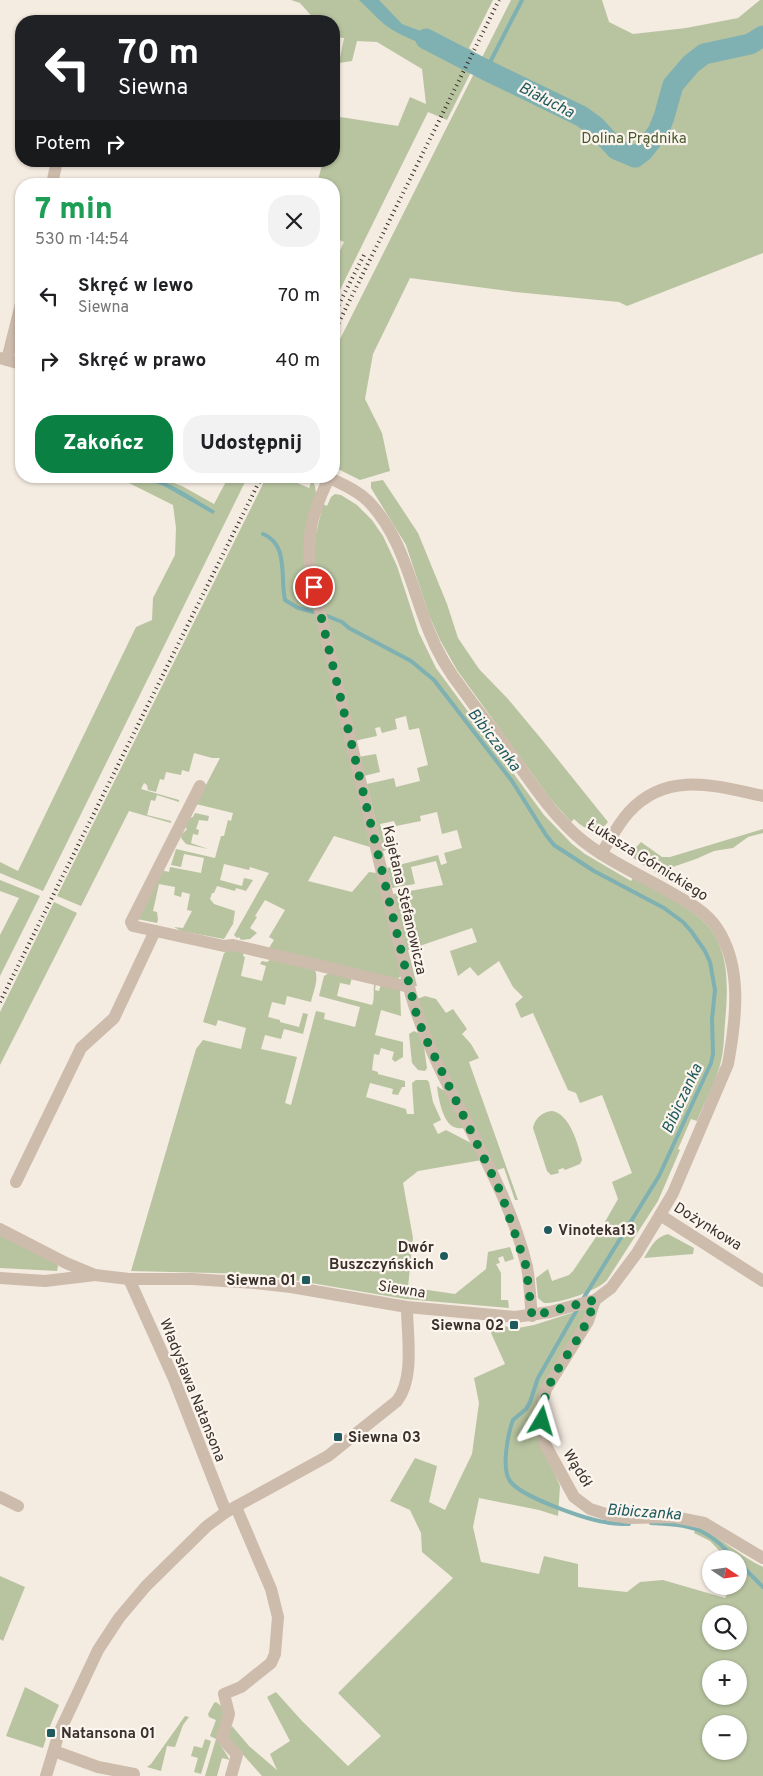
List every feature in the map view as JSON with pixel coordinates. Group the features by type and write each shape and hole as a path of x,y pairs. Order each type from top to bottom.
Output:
{"street":[{"path":"3,359 15,322"},
{"name":"Kajetana Stefanowicza","path":"326,483 314,512 310,535 310,565 409,987 426,1039 504,1200 526,1266 532,1316"},
{"name":"Łukasza Górnickiego","path":"340,483 354,490 368,501 383,519 395,540 407,568 429,632 441,656 461,688 558,817 581,839 601,854 688,902 716,926 726,942 732,961 735,985 732,1042 728,1064 673,1194 660,1215"},
{"path":"601,854 624,818 634,807 653,794 671,787 685,784 701,784 763,796"},
{"path":"200,786 131,922 135,927 224,946 234,945 409,987"},
{"path":"16,1182 81,1048 114,1018 155,931"},
{"name":"Dożynkowa","path":"660,1215 763,1281"},
{"name":"Siewna","path":"0,1229 66,1263 95,1275 129,1280 193,1279 254,1283 291,1287 407,1307 515,1317 532,1316 568,1308 591,1301 611,1288 660,1215"},
{"name":"Siewna","path":"0,1278 45,1281 95,1275"},
{"name":"Władysława Natansona","path":"129,1280 231,1510 271,1589 278,1617 275,1654 271,1664 241,1687 224,1694 229,1714 222,1738 237,1755 231,1776"},
{"name":"Wądół","path":"591,1301 588,1321 546,1389 542,1406 542,1431 546,1446 574,1497 590,1509 609,1515 629,1518 674,1517 704,1523 763,1558"},
{"path":"46,1776 60,1733 98,1650 119,1618 146,1586 207,1526 231,1510 316,1464 398,1401 404,1391 408,1374 407,1307"},
{"path":"0,1497 18,1506"},
{"path":"54,1752 98,1767 134,1774"}],"green space":[{"path":"291,0 493,0 469,48 479,56 447,120 428,112 340,290 340,250 344,242 340,240 340,178 319,178 321,167 340,167 340,117 398,126 410,97 426,104 422,69 377,42 357,41 352,61 340,63 344,38 340,38 340,15 311,15 300,3"},
{"name":"Dolina Prądnika","path":"511,0 602,0 609,22 633,34 686,28 738,18 760,0 763,0 763,253 627,306 619,302 515,292 410,278 373,354 365,399 382,433 390,471 360,480 340,470 340,339"},
{"path":"383,480 418,533 447,604 458,638 479,669 508,699 608,822 600,829 591,830 582,826 574,819 571,822 549,797 457,670 440,640 429,615 406,545 371,488 371,482"},
{"path":"129,483 174,483 214,504 225,483 245,483 43,891 0,873 0,862 18,871 136,627 152,620 153,598 175,555 176,528 173,505"},
{"path":"264,483 297,483 309,488 311,483 314,483 316,493 304,543 370,847 334,836 308,881 352,892 369,872 377,873 402,975 395,981 269,948 274,940 269,937 285,910 265,900 250,928 257,933 250,939 241,940 239,937 237,938 234,935 269,873 250,867 249,870 224,864 220,880 242,886 244,878 253,880 246,891 236,888 235,891 217,886 214,893 212,893 210,899 214,904 235,911 233,924 224,939 181,931 174,927 183,928 192,911 187,910 190,894 182,892 181,897 174,895 175,887 159,884 153,911 157,912 157,923 137,919 161,870 169,872 170,867 201,873 204,858 184,854 181,867 171,865 176,849 215,858 221,836 224,836 228,820 231,821 233,813 196,804 220,758 212,758 194,753 189,772 182,770 181,775 166,772 164,780 160,779 156,792 148,790 147,785 144,783 141,789 179,800 179,802 157,795 155,801 151,800 147,815 171,821 171,823 129,811 81,906 57,896"},
{"path":"335,494 341,495 357,505 372,520 383,536 397,566 419,633 436,668 544,815 572,844 585,854 631,881 633,878 669,897 702,920 711,930 723,955 726,968 727,996 723,1052 717,1076 697,1121 691,1119 658,1201 607,1280 587,1292 568,1299 544,1303 538,1298 536,1278 548,1269 552,1281 569,1275 573,1271 598,1234 618,1199 612,1182 632,1173 602,1095 580,1103 576,1093 568,1090 533,1013 521,1018 515,1004 523,997 513,987 499,961 478,976 470,967 458,976 450,951 477,942 472,928 408,950 417,986 414,986 393,894 443,885 436,861 411,867 415,884 392,888 387,868 438,855 441,865 447,863 444,853 462,848 457,830 442,834 437,812 420,816 421,821 396,826 394,821 380,824 384,838 388,837 391,849 383,851 367,784 394,778 396,787 420,781 417,768 428,765 419,728 409,730 406,716 395,719 397,729 382,733 380,727 375,728 377,736 354,741 312,551 323,504 327,506 331,497"},
{"path":"376,754 380,772 364,776 358,757"},
{"path":"195,813 209,816 208,821 199,820 196,829 199,830 198,835 193,834 191,843 208,849 186,844 181,838 187,829 185,827 189,818 193,817"},
{"path":"763,829 763,833 748,837 733,848 714,851 667,869 701,894 699,898 660,876 629,855 641,842 662,857 670,857"},
{"path":"0,880 40,896 0,976 0,935 19,898 0,891"},
{"path":"54,902 77,913 0,1065 0,1012"},
{"path":"233,948 244,951 243,956 245,957 241,976 262,981 266,966 260,964 262,961 267,962 271,959 314,968 316,972 311,1002 287,996 285,1005 272,1002 268,1017 299,1027 303,1013 308,1014 303,1034 284,1029 281,1039 265,1035 261,1049 297,1057 285,1103 291,1105 316,1011 325,1013 324,1019 355,1027 360,1007 319,996 324,976 331,972 352,977 350,985 340,983 337,996 372,1005 374,985 376,983 375,990 379,991 381,984 400,989 401,1016 381,1010 375,1035 403,1042 403,1057 395,1062 392,1059 394,1052 381,1048 379,1055 374,1054 372,1070 378,1072 378,1074 405,1081 405,1087 402,1087 398,1095 392,1094 393,1089 370,1083 366,1097 406,1109 407,1114 414,1114 412,1083 416,1080 427,1080 433,1102 441,1120 433,1124 438,1134 446,1130 473,1144 482,1160 418,1171 403,1183 413,1238 408,1287 455,1294 486,1269 488,1252 510,1247 514,1259 505,1262 503,1256 498,1258 500,1263 496,1264 501,1273 501,1300 508,1300 509,1308 405,1299 311,1283 311,1278 300,1276 299,1281 254,1274 131,1271 196,1049 203,1040 241,1049 246,1028 218,1020 216,1026 203,1022 224,953"},
{"path":"425,996 436,999 446,1013 453,1009 467,1029 462,1034 471,1044 479,1058 469,1062 518,1200 515,1200 504,1168 497,1170 431,1041 417,999"},
{"path":"414,1031 418,1033 424,1047 427,1068 425,1071 418,1070 412,1063 409,1034"},
{"path":"437,1086 446,1092 466,1128 456,1128 450,1125 440,1103"},
{"path":"552,1111 558,1113 568,1124 582,1160 580,1164 565,1170 563,1168 558,1170 559,1173 551,1175 547,1171 533,1128 535,1121 540,1116"},
{"path":"668,1234 694,1248 693,1254 644,1258 657,1240"},
{"path":"0,1235 56,1264 58,1266 57,1271 0,1268"},
{"path":"587,1308 585,1317 544,1387 545,1452 560,1486 558,1516 539,1510 479,1498 473,1527 481,1562 539,1574 544,1556 578,1564 578,1587 627,1592 640,1582 663,1580 702,1591 702,1595 715,1595 725,1598 727,1595 748,1595 748,1559 763,1567 763,1776 262,1776 229,1739 228,1734 232,1726 249,1746 277,1770 270,1754 290,1741 267,1697 276,1692 302,1721 348,1766 381,1736 338,1693 453,1578 422,1552 421,1533 410,1510 390,1501 415,1458 437,1466 429,1502 445,1510 472,1454 479,1403 474,1378 505,1364 487,1324 518,1328 534,1325"},
{"path":"697,1526 735,1550 718,1550 710,1541 694,1533"},
{"path":"0,1576 25,1587 3,1641 0,1639"},
{"path":"25,1687 59,1705 43,1748 6,1736"},
{"path":"216,1702 225,1709 216,1738 230,1760 222,1758 217,1776 205,1776 216,1739 210,1736 216,1720 209,1717 208,1714"},
{"path":"185,1716 189,1717 183,1725 175,1747 167,1746 161,1771 147,1767 151,1764"},
{"path":"205,1739 211,1741 201,1774 194,1772 198,1758 191,1756 194,1746 202,1748"}],"water":[{"path":"359,0 379,0 402,24 426,33 453,48 450,59 438,51 392,30"},
{"path":"156,483 167,483 215,511 213,514"}],"waterway":[{"path":"486,70 522,0"},
{"name":"Białucha","path":"426,39 581,116 595,126 616,149 635,157 643,151 658,132 673,85 691,64 704,54 750,44 763,36"},
{"name":"Bibiczanka","path":"263,534 277,545 280,553 285,600 298,608 318,613"},
{"name":"Bibiczanka","path":"325,615 342,622 349,628 411,661 434,680 512,781 554,845 594,871 664,908 683,922 705,951 710,962 715,990 712,1019 713,1054 711,1063 659,1176 583,1299"},
{"name":"Bibiczanka","path":"578,1308 538,1378 526,1409 513,1420 506,1451 507,1475 516,1487 554,1506 596,1520 629,1524"},
{"name":"Bibiczanka","path":"651,1523 677,1525 698,1530 727,1550"},
{"name":"Bibiczanka","path":"748,1572 763,1587"}],"railway":[{"path":"340,320 499,0"},
{"path":"340,302 365,253"},
{"path":"0,1002 259,483"}],"place":[{"name":"Vinoteka13","path":"548,1230"},
{"name":"Dwór Buszczyńskich","path":"444,1256"},
{"name":"Siewna 01","path":"306,1280"},
{"name":"Siewna 02","path":"514,1325"},
{"name":"Siewna 03","path":"338,1437"},
{"name":"Natansona 01","path":"51,1733"}],"route":[{"path":"314,587 417,1017 501,1193 526,1266 532,1316 595,1300 588,1321 546,1389 542,1406 542,1421"}]}
